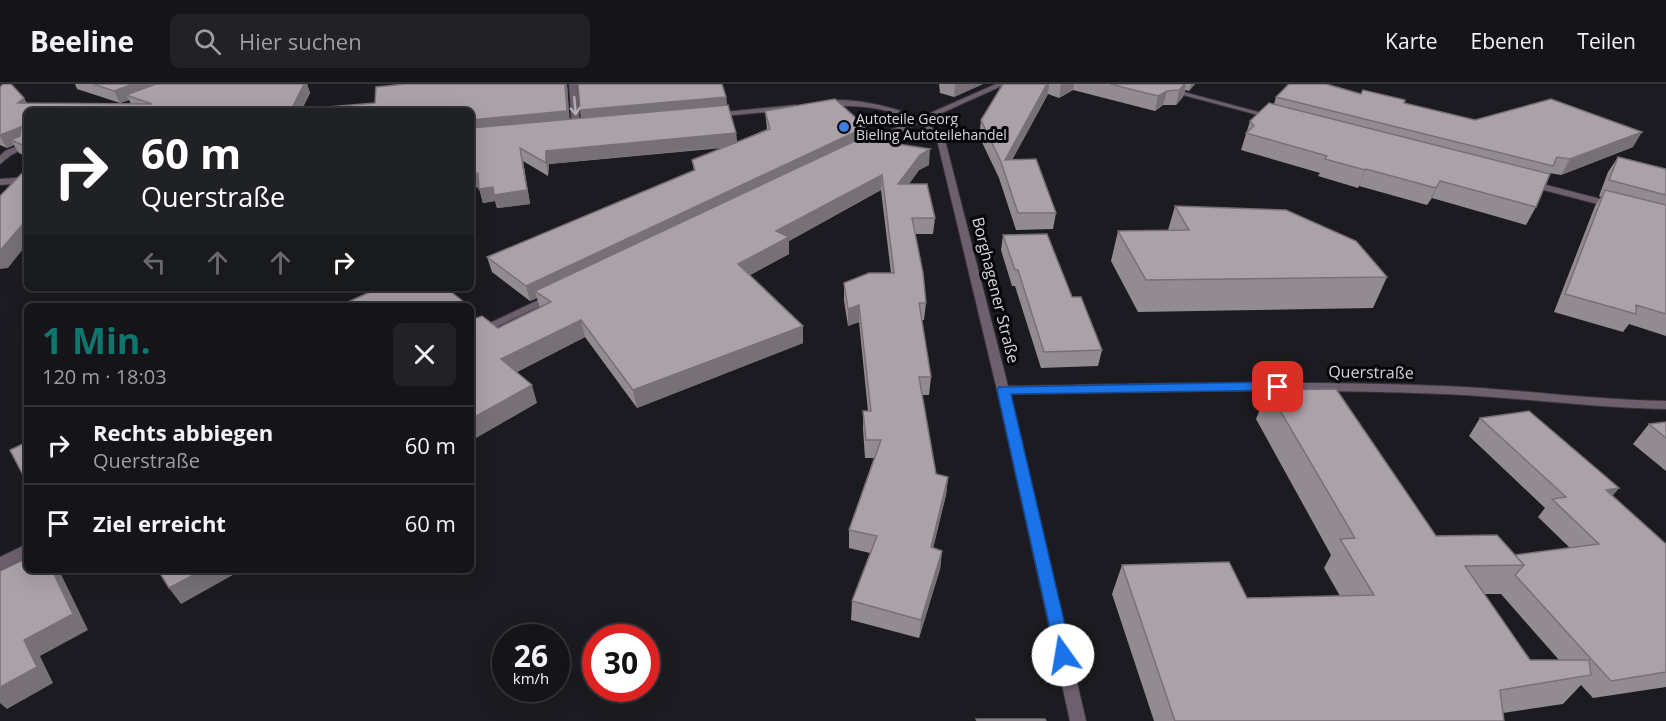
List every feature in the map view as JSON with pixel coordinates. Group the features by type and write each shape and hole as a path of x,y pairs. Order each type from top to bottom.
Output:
{"street":[{"path":"573,84 576,127"},
{"path":"851,151 1002,84"},
{"path":"1146,84 1282,119"},
{"path":"811,106 844,103 867,105 920,121"},
{"path":"700,116 800,107"},
{"name":"Borghagener Straße","path":"920,121 935,132 945,154 1004,390 1078,721"},
{"path":"565,128 588,126"},
{"path":"0,161 8,153 24,145"},
{"path":"0,182 24,180"},
{"path":"1520,181 1621,207"},
{"path":"474,335 566,290"},
{"name":"Querstraße","path":"1004,390 1278,387 1446,390 1627,406 1666,405"},
{"path":"0,564 24,552"}],"building":[{"path":"3,84 11,84 24,98 18,103 152,104 126,95 156,84 304,84 292,108 24,108 24,146 11,140 20,136 21,127 0,135 0,87"},
{"path":"93,84 133,84 114,91"},
{"path":"406,84 565,84 567,111 474,120 474,108 315,108 375,103 376,87"},
{"path":"578,84 722,84 726,97 580,110"},
{"path":"1003,84 1047,84 1005,160 1036,159 1056,213 1018,213 1001,162 981,120"},
{"path":"1110,84 1185,84 1179,90 1167,91 1158,96"},
{"path":"1289,84 1326,84 1361,94 1363,90 1405,100 1404,103 1475,120 1551,99 1642,132 1570,159 1557,157 1553,166 1276,97"},
{"path":"835,99 866,127 526,286 487,257 695,170 692,160 770,129 765,111"},
{"path":"1269,103 1550,174 1536,207 1440,181 1436,188 1325,159 1327,156 1246,133 1254,126 1250,121"},
{"path":"728,105 736,133 546,151 546,163 520,148 527,190 494,195 493,187 479,189 478,173 474,174 474,128"},
{"path":"874,132 885,142 930,149 920,155 898,184 927,184 935,218 912,218 923,273 926,303 919,303 931,377 919,377 936,474 948,477 931,547 942,551 921,620 852,601 877,536 849,530 881,440 866,440 863,411 871,411 859,305 848,309 844,283 869,273 894,273 882,175 776,231 789,237 738,264 803,326 633,390 581,320 501,359 532,385 474,417 474,319 482,316 498,328 551,302 535,291"},
{"path":"1618,157 1666,169 1666,195 1609,180"},
{"path":"24,171 24,223 0,251 0,196"},
{"path":"1605,190 1666,205 1666,314 1636,305 1636,314 1565,294"},
{"path":"1175,206 1286,210 1356,241 1387,277 1146,280 1118,231 1189,230"},
{"path":"1047,234 1072,297 1081,297 1102,350 1044,352 1018,270 1015,270 1003,235"},
{"path":"372,291 450,291 465,303 346,303"},
{"path":"1336,389 1436,536 1497,535 1524,565 1465,566 1530,660 1589,660 1591,675 1500,690 1504,721 1175,721 1122,565 1229,562 1247,598 1374,595 1340,539 1355,538 1268,390"},
{"path":"1529,411 1619,488 1606,490 1666,544 1666,672 1611,681 1515,575 1524,565 1515,555 1599,544 1552,499 1566,497 1480,418"},
{"path":"1666,422 1666,438 1649,424"},
{"path":"24,443 24,477 10,450"},
{"path":"24,559 24,573 53,573 73,614 24,640 37,667 0,687 0,571"},
{"path":"160,573 197,573 169,588"},
{"path":"976,719 1045,719 1046,721 977,721"}],"place":[{"name":"Autoteile Georg Bieling Autoteilehandel","path":"844,127"}],"route":[{"path":"1063,655 1004,390 1278,387"}]}
